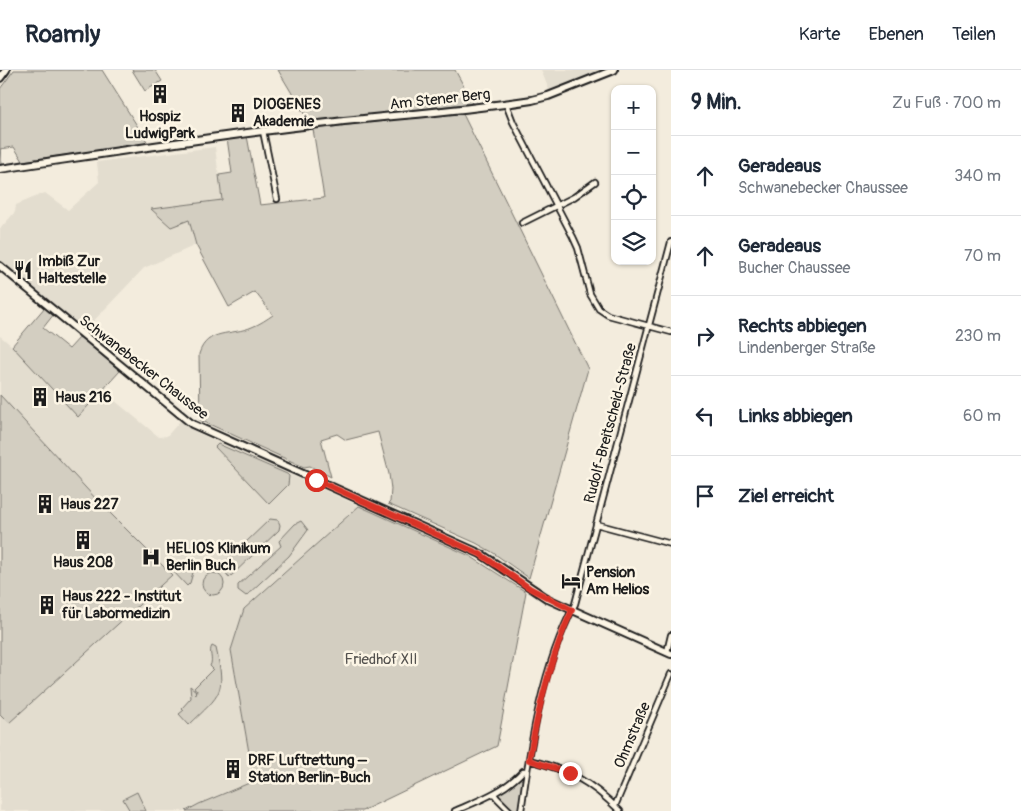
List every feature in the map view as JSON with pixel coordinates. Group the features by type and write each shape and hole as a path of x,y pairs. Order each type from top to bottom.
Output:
{"main road":[{"path":"0,78 6,70"},
{"name":"Am Stener Berg","path":"0,169 263,131 506,104 546,97 614,70"},
{"name":"Schwanebecker Chaussee","path":"0,266 192,424 480,554 526,586 572,610 669,653"}],"street":[{"path":"506,104 513,122 578,248 590,294 599,308 606,314 671,332"},
{"path":"263,131 276,199"},
{"path":"522,223 583,192 595,182"},
{"name":"Rudolf-Breitscheid-Straße","path":"521,811 537,715 546,682 575,604 671,242"},
{"path":"596,524 671,544"},
{"path":"669,653 671,635"},
{"name":"Ohmstraße","path":"615,806 671,674"},
{"path":"529,760 570,773 593,786 620,811"},
{"path":"455,811 494,794 523,771 527,772"},
{"path":"494,794 510,811"}],"shaded area":[{"path":"541,70 602,70 549,90"},
{"path":"215,147 222,200 152,209 189,219 196,245 144,268 85,330 0,261 0,229 15,212 16,205 45,193 68,210 99,182 97,162"},
{"name":"HELIOS Klinikum Berlin Buch","path":"30,325 106,387 111,393 109,396 159,437 167,436 180,421 198,433 359,506 244,609 231,650 254,781 186,811 0,811 0,336 12,346"}],"green space":[{"path":"14,70 102,70 148,143 23,161 14,147 0,149 0,89"},
{"path":"132,70 155,70 162,81 145,91"},
{"path":"278,70 455,70 473,103 309,122"},
{"path":"462,112 588,369 529,578 476,543 388,504 390,502 391,489 389,474 378,432 346,440 337,434 321,439 331,477 310,466 304,467 200,420 199,354 203,346 214,336 244,330 261,323 273,315 255,292 229,307 196,245 189,220 171,227 151,209 222,200 219,175 232,173 227,138 247,136 260,205 324,198 313,129"},
{"path":"0,149 2,164 0,165"},
{"path":"45,307 54,314 43,328 69,349 80,337 120,371 78,417 12,346"},
{"path":"0,395 97,500 172,575 9,723 0,714"},
{"path":"218,444 287,474 289,476 288,485 269,504 215,447"},
{"name":"Friedhof XII","path":"359,506 470,556 526,592 497,746 362,811 186,811 254,781 231,650 244,609"},
{"path":"270,519 278,520 279,530 229,578 225,571 219,568"},
{"path":"301,521 308,530 289,556 246,596 238,590 238,585 281,546 279,541 295,524"},
{"path":"185,561 194,569 190,583 187,586 173,571"},
{"path":"213,573 221,576 224,584 221,592 213,595 205,592 202,584 205,576"},
{"path":"212,646 216,648 221,675 219,692 209,706 189,725 179,714 184,710 182,708 191,698 190,686 196,691 194,693 196,695 197,690 194,688 213,669 210,666"},
{"path":"520,778 523,781 518,811 513,811 496,794"},
{"path":"137,792 146,811 130,811 123,799"}],"place":[{"name":"Hospiz LudwigPark","path":"160,94"},
{"name":"DIOGENES Akademie","path":"238,113"},
{"name":"Imbiß Zur Haltestelle","path":"23,270"},
{"name":"Haus 216","path":"40,397"},
{"name":"Haus 227","path":"45,504"},
{"name":"Haus 208","path":"83,540"},
{"name":"HELIOS Klinikum Berlin Buch","path":"151,557"},
{"name":"Pension Am Helios","path":"571,581"},
{"name":"Haus 222 - Institut für Labormedizin","path":"47,605"},
{"name":"DRF Luftrettung – Station Berlin-Buch","path":"233,769"}],"route":[{"path":"316,480 480,554 531,589 572,610 547,676 537,715 529,760 550,765 570,773"}]}
